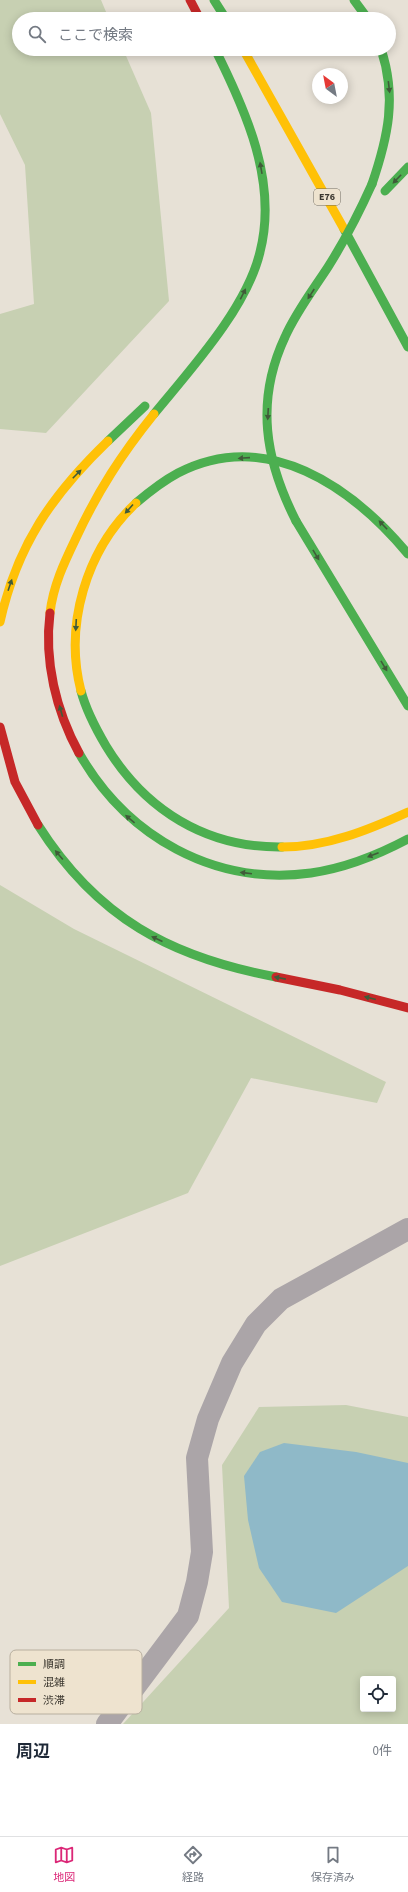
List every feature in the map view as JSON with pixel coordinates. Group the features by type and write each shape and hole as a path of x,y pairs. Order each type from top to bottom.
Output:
{"highway":[{"path":"190,0 196,12"},
{"path":"214,0 222,12"},
{"path":"354,0 363,12"},
{"path":"218,56 245,115 260,165 266,208 261,251 244,294 224,328 126,449 100,488 64,564 52,603 48,646 54,688 67,731 86,768 114,805 148,833 183,854 226,870 274,876 318,872 357,862 394,847 408,839"},
{"name":"E76","path":"247,56 319,181 408,347"},
{"path":"384,56 390,90 389,121 384,151 372,184 355,220 332,261 298,314 280,348 270,385 267,420 270,459 283,496 296,521 408,706"},
{"path":"383,194 408,167"},
{"path":"332,261 371,210"},
{"path":"162,389 224,328"},
{"path":"0,622 3,607 18,562 41,520 68,482 151,400"},
{"path":"408,554 396,539 363,505 334,484 297,467 254,457 214,460 171,475 132,505 105,537 87,577 77,614 74,655 82,696 101,739 125,775 157,806 196,829 236,842 272,846 322,844 370,830 408,812"},
{"path":"0,727 5,750 22,798 47,841 75,874 108,908 151,936 198,956 260,974 319,985 408,1008"}],"street":[{"path":"142,1677 188,1616 197,1582 202,1552 197,1458 208,1419 232,1363 256,1324 281,1299 408,1229"},
{"path":"107,1724 114,1714"}],"green space":[{"path":"0,0 101,0 106,12 12,12 12,56 126,56 151,113 169,301 46,433 0,429 0,314 34,304 25,165 0,114"},
{"path":"0,885 74,929 386,1082 377,1103 251,1078 188,1193 0,1266"},
{"path":"346,1405 408,1417 408,1724 123,1724 132,1714 142,1714 142,1703 229,1608 222,1465 259,1407"}],"water":[{"path":"284,1443 356,1452 408,1463 408,1566 336,1613 282,1602 259,1568 248,1520 244,1476 260,1452"}],"traffic: fast":[{"path":"214,0 222,12"},
{"path":"354,0 363,12"},
{"path":"154,414 216,338 243,295 253,273 260,252 265,226 265,199 262,173 256,148 238,97 218,56"},
{"path":"372,184 378,167 388,117 389,84 383,56"},
{"path":"385,191 408,167"},
{"path":"296,521 285,498 271,453 267,407 270,384 276,361 289,328 340,247 372,184"},
{"path":"344,229 408,347"},
{"path":"108,441 145,406"},
{"path":"136,503 172,476 211,461 244,457 275,461 305,471 334,487 361,507 386,529 408,554"},
{"path":"296,521 408,706"},
{"path":"81,691 92,719 106,746 122,769 139,789 159,806 180,821 203,832 228,841 254,846 282,847"},
{"path":"79,753 99,783 122,809 148,831 177,849 208,863 241,872 275,875 324,871 361,860 408,839"},
{"path":"38,825 61,857 85,885 111,909 139,928 170,945 202,958 238,969 276,977"}],"traffic: slow":[{"path":"247,56 344,229"},
{"path":"50,613 51,603 60,575 84,521 121,459 154,414"},
{"path":"0,622 7,594 16,569 39,523 70,481 108,441"},
{"path":"81,691 76,666 75,640 83,590 92,566 104,543 119,522 136,503"},
{"path":"282,847 331,841 378,825 408,812"}],"traffic: jam":[{"path":"190,0 196,12"},
{"path":"50,613 50,667 58,703 79,753"},
{"path":"0,727 15,782 38,825"},
{"path":"276,977 340,990 408,1008"}]}
